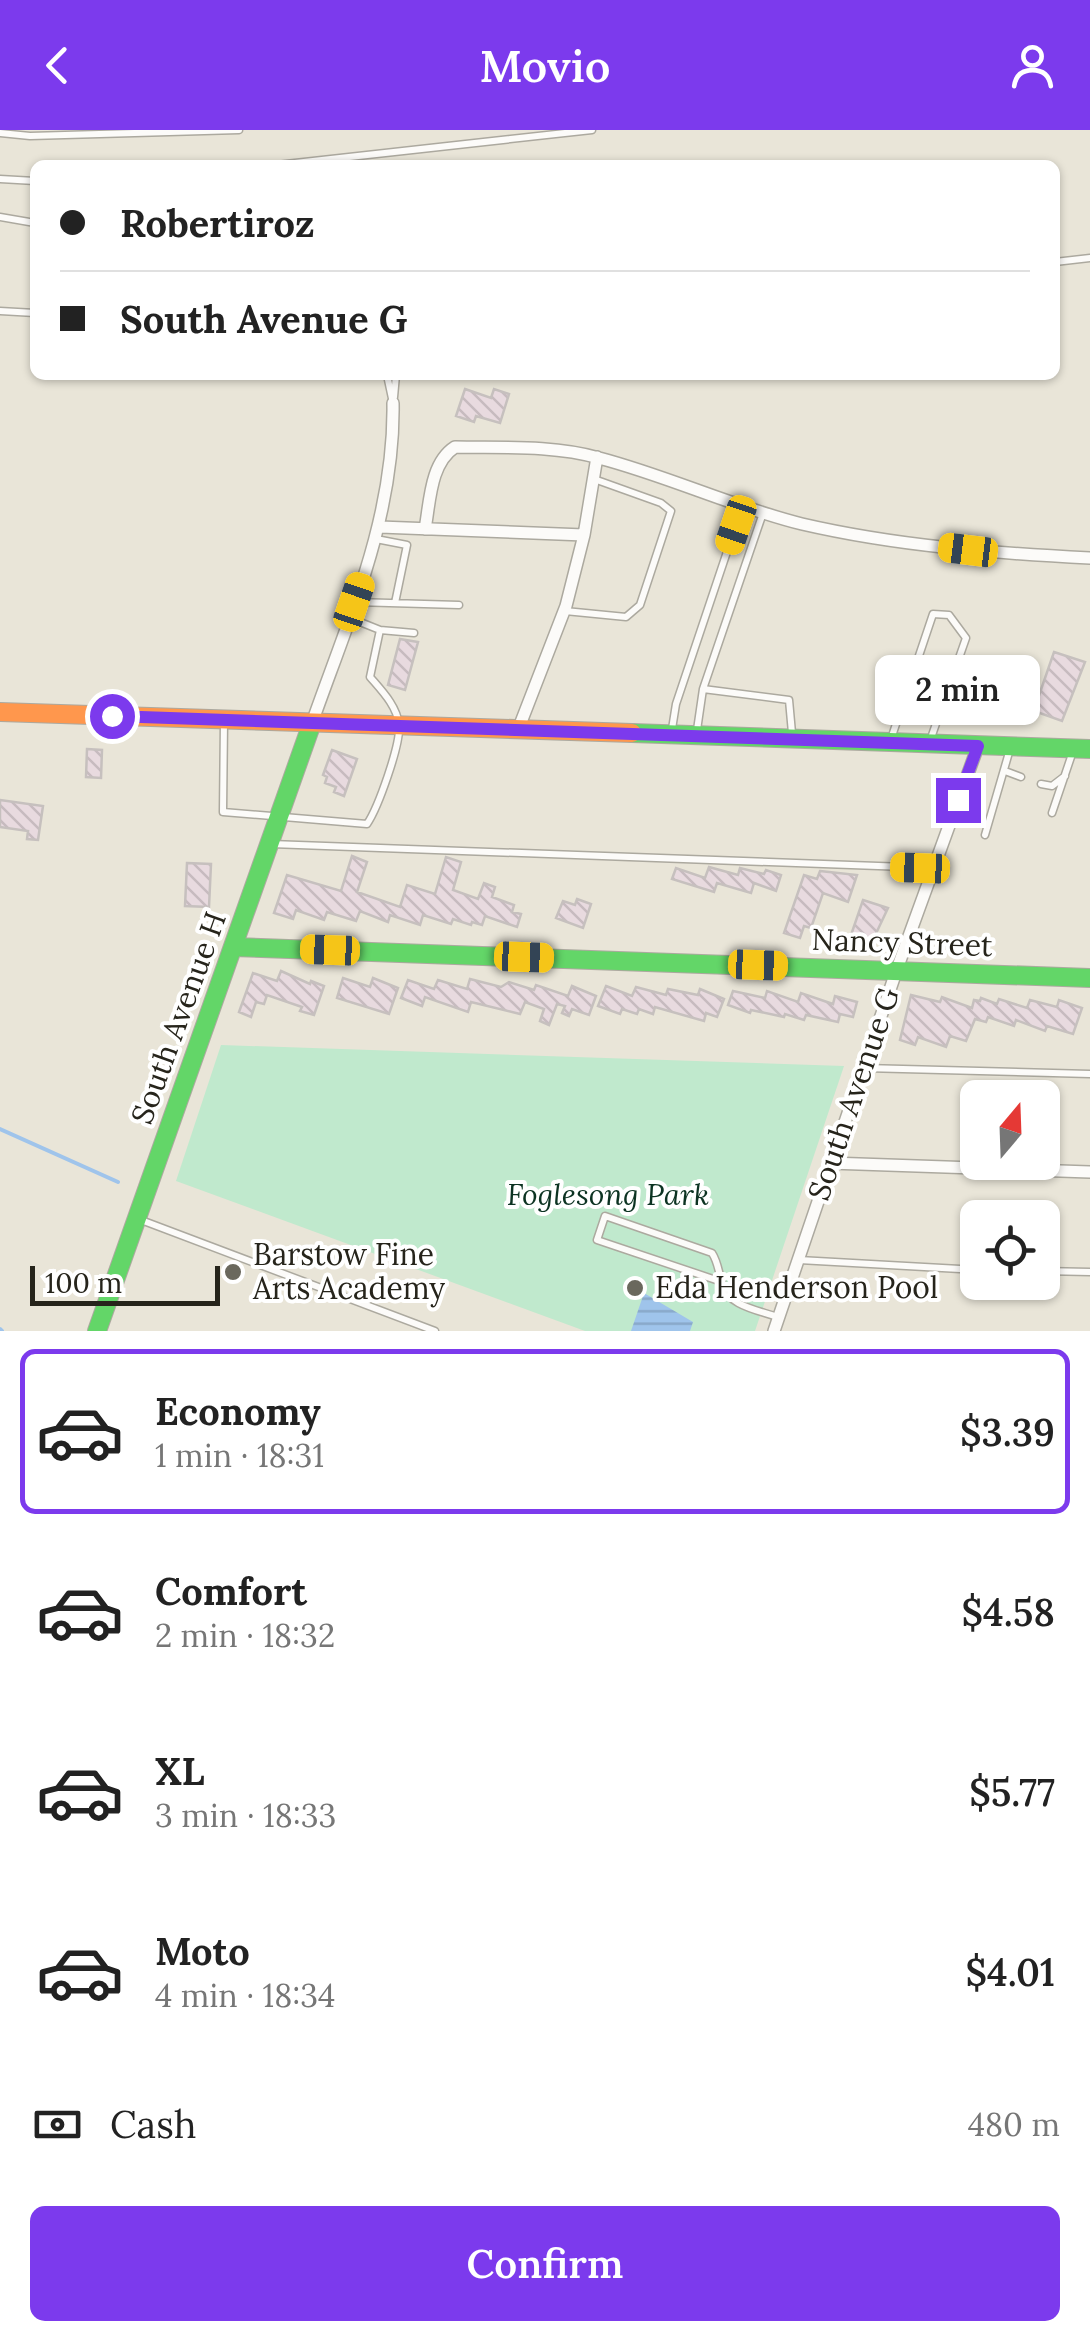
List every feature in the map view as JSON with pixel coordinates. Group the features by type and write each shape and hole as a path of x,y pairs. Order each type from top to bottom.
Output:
{"street":[{"path":"312,723 378,533 394,447 394,403"},
{"path":"425,528 438,464 454,447 544,450 597,457 799,523 878,539 998,554 1090,558"},
{"path":"518,730 564,610 584,535 597,457"},
{"path":"378,533 425,528 584,535"},
{"path":"0,712 1082,749"},
{"name":"South Avenue H","path":"97,1331 312,723"},
{"name":"South Avenue G","path":"774,1331 897,969 978,746"},
{"name":"Nancy Street","path":"233,947 1090,978"},
{"path":"830,1163 1090,1172"}],"lane":[{"path":"0,133 30,136 239,130"},
{"path":"321,160 592,130"},
{"path":"0,179 30,181"},
{"path":"0,217 30,222"},
{"path":"1060,261 1090,258"},
{"path":"0,311 30,313"},
{"path":"389,380 394,403"},
{"path":"394,403 396,380"},
{"path":"564,610 626,617 640,605 671,512 661,503 594,479"},
{"path":"696,736 704,689 763,512"},
{"path":"671,735 676,704 736,525"},
{"path":"378,533 407,544 394,603"},
{"path":"354,602 459,605"},
{"path":"890,743 934,614 948,615 966,638 929,744"},
{"path":"348,618 380,630 414,633"},
{"path":"224,720 223,812 367,824 379,806 400,726 390,701 370,677 380,630"},
{"path":"704,689 789,700 792,740"},
{"path":"985,835 1010,747"},
{"path":"1052,813 1066,775 1082,749"},
{"path":"1004,771 1022,777"},
{"path":"1041,784 1052,786 1066,775"},
{"path":"270,844 933,868"},
{"path":"863,1068 1090,1074"},
{"path":"722,1282 597,1240 605,1216 712,1252 722,1282 724,1291 732,1300 778,1317"},
{"path":"137,1218 435,1331"},
{"path":"798,1260 960,1269"},
{"path":"1060,1272 1090,1272"}],"green space":[{"name":"Foglesong Park","path":"221,1045 844,1066 755,1331 585,1331 176,1181"}],"water":[{"path":"644,1293 693,1322 690,1331 631,1331"}],"building":[{"path":"465,389 491,398 494,389 509,394 500,423 476,416 474,422 456,416"},
{"path":"400,639 418,642 405,690 388,685"},
{"path":"1054,652 1085,662 1062,721 1037,712 1035,707"},
{"path":"87,749 102,750 101,778 86,777"},
{"path":"332,750 357,759 344,796 325,783 327,777 323,775"},
{"path":"0,800 43,806 38,840 27,839 28,831 0,827"},
{"path":"352,856 367,862 357,892 400,907 407,885 435,894 446,857 461,862 453,890 478,899 484,883 495,887 492,897 514,905 512,912 521,914 517,927 485,916 482,925 471,925 453,919 451,924 423,915 420,925 390,915 388,922 360,911 356,921 327,912 324,920 296,910 293,919 274,913 287,875 341,891"},
{"path":"187,863 211,864 209,907 185,906"},
{"path":"709,867 738,875 740,868 781,875 776,891 754,883 751,893 717,883 714,892 672,879 676,868 705,878"},
{"path":"820,871 857,875 848,902 823,893 811,928 804,926 800,938 784,933 804,875 817,879"},
{"path":"577,899 591,904 583,928 556,918 563,901 575,905"},
{"path":"863,900 888,908 872,942 851,935"},
{"path":"281,971 324,986 314,1015 267,995 264,1004 256,1002 251,1017 239,1012 253,973 277,981"},
{"path":"343,978 370,987 373,978 398,988 389,1014 337,998"},
{"path":"470,979 501,987 509,982 534,990 536,985 568,996 572,986 596,996 589,1015 572,1009 569,1016 562,1013 565,1006 557,1004 549,1025 540,1021 544,1009 525,1002 520,1014 471,1002 468,1012 425,997 422,1006 401,998 408,980 434,989 438,980 467,989"},
{"path":"606,986 632,996 636,987 666,995 668,989 698,995 700,989 724,999 717,1017 706,1013 704,1021 655,1007 653,1014 622,1009 620,1014 598,1006"},
{"path":"733,991 765,998 767,991 798,1002 801,993 833,1004 835,996 857,1002 853,1017 840,1014 838,1022 806,1015 804,1020 785,1014 784,1017 751,1010 750,1013 728,1005"},
{"path":"911,995 940,1002 942,997 972,1008 974,1000 981,998 1027,1008 1030,1000 1057,1007 1059,1000 1082,1008 1073,1034 1047,1026 1045,1031 1016,1020 1014,1026 988,1017 986,1022 975,1019 966,1041 950,1036 946,1047 918,1037 915,1045 900,1040"}],"waterway":[{"path":"0,1129 118,1182"}],"traffic: fast":[{"path":"97,1331 312,723"},
{"path":"632,733 1090,749"},
{"path":"233,947 1090,978"}],"traffic: slow":[{"path":"0,712 632,733"}],"place":[{"name":"Barstow Fine Arts Academy","path":"233,1272"},
{"name":"Eda Henderson Pool","path":"635,1288"}],"route":[{"path":"112,716 978,746 958,800"}]}
